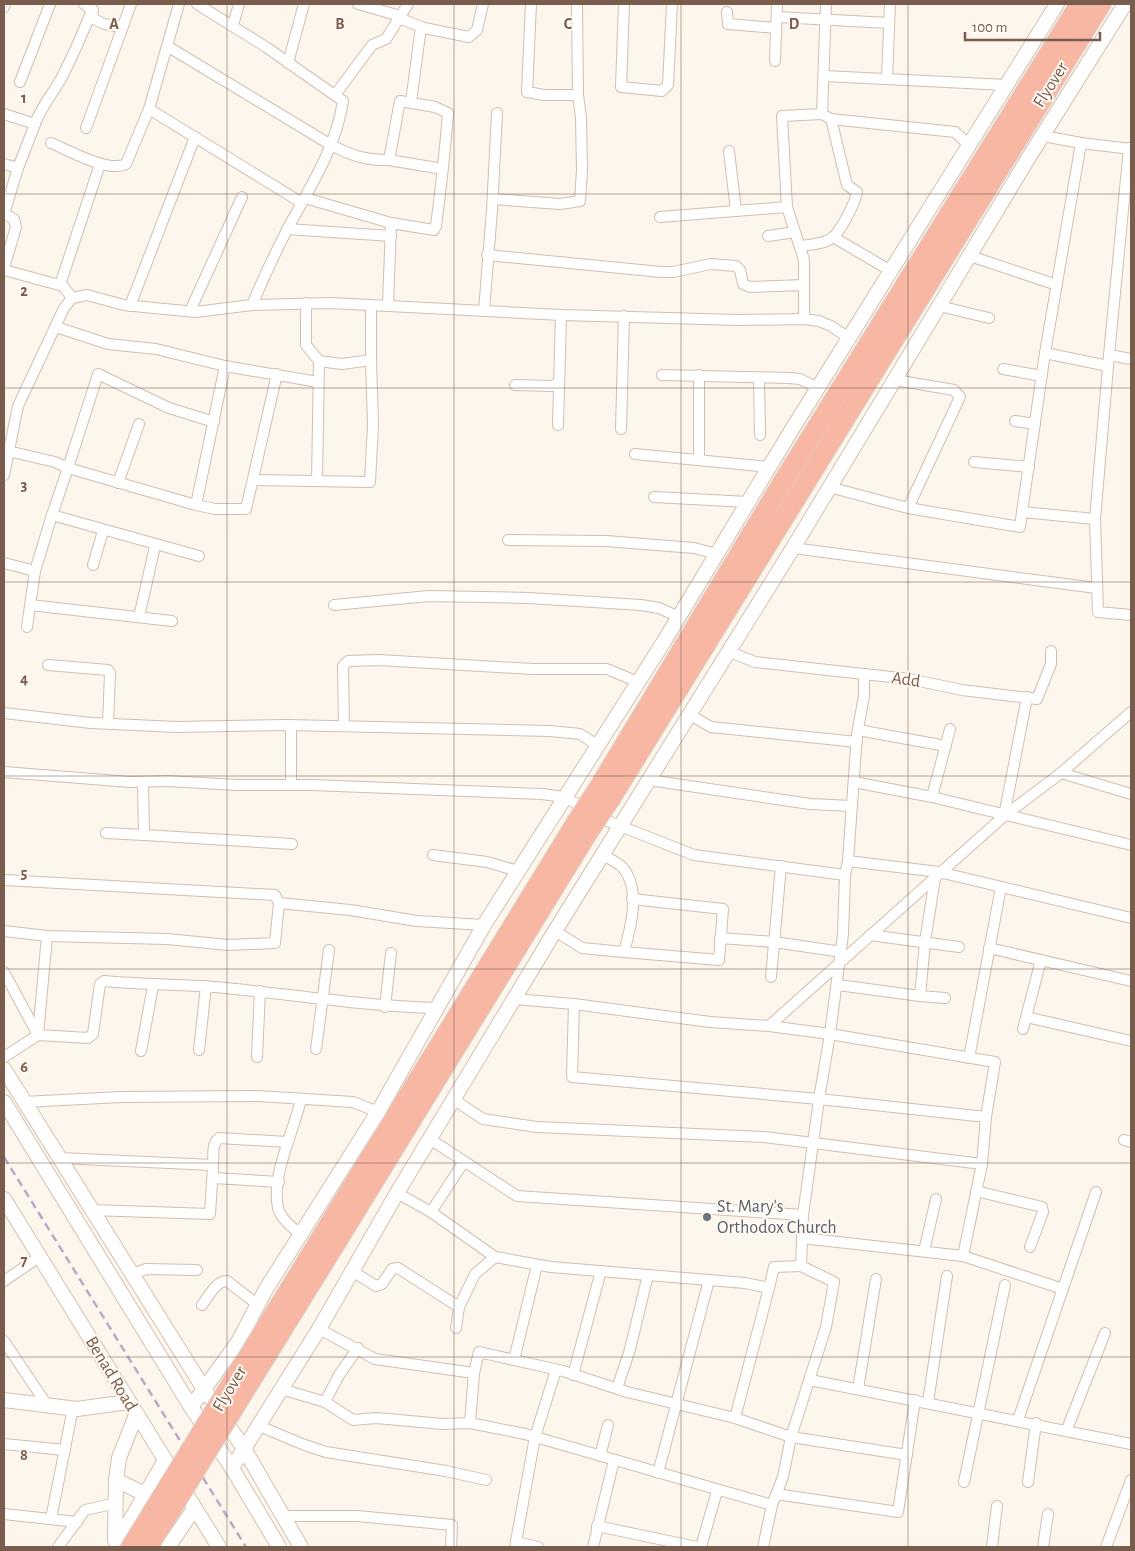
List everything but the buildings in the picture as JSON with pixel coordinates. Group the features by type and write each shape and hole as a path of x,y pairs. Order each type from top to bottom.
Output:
{"highway":[{"name":"Flyover","path":"604,794 783,482 1080,4"},
{"name":"Flyover","path":"604,794 1101,4"},
{"path":"332,1234 604,794"},
{"name":"Flyover","path":"119,1545 332,1234"},
{"name":"Flyover","path":"148,1547 332,1234"}],"main road":[{"path":"191,1407 238,1342 301,1233 378,1112 484,925 718,554 818,388 1057,4"},
{"path":"232,1468 257,1425 319,1329 397,1193 555,931 690,715 727,651 793,548 1042,136 1125,4"},
{"path":"4,1069 204,1391 243,1448 301,1547"},
{"path":"4,1102 191,1407 232,1468 279,1547"},
{"name":"Benad Road","path":"4,1199 164,1462 219,1547"},
{"path":"4,1400 73,1408 128,1402"},
{"path":"119,1545 116,1480 120,1458 136,1415"},
{"path":"119,1545 164,1462"},
{"path":"116,1480 145,1496 194,1509 168,1547"}],"street":[{"path":"20,82 50,4"},
{"path":"86,128 121,27 131,4"},
{"path":"51,143 100,164 121,166 126,164 149,109 179,4"},
{"path":"197,4 233,26 343,101 340,122 331,146 252,305"},
{"path":"233,26 240,4"},
{"path":"288,63 304,4"},
{"path":"358,4 399,17 421,27 469,37 477,30 482,4"},
{"path":"335,95 372,45 386,39 408,4"},
{"path":"531,4 528,92 533,94 578,95"},
{"path":"493,199 560,204 580,201 582,170 581,118 578,95 577,4"},
{"path":"624,4 621,87 662,91 668,85 672,4"},
{"path":"775,62 777,4"},
{"path":"800,246 815,244 833,237 856,201 857,192 847,185 827,116 824,76 826,4"},
{"path":"887,78 890,4"},
{"path":"90,6 92,18 104,24 121,27"},
{"path":"72,298 64,286 4,269 16,227 14,219 4,214 18,168 40,109 61,78 90,6"},
{"path":"727,12 728,24 825,20 889,23"},
{"path":"411,102 421,27"},
{"path":"168,46 331,146 350,155 365,159 389,160 443,169"},
{"path":"824,76 1006,85"},
{"path":"149,109 303,200 391,223 434,230 443,169 448,113 435,107 400,101 389,160"},
{"path":"484,311 493,199 497,113"},
{"path":"4,114 35,124"},
{"path":"804,319 804,260 787,206 782,116 827,116 954,132 969,145"},
{"path":"1042,136 1130,149 1108,361 1095,519 1098,612 1131,615"},
{"path":"130,306 195,137"},
{"path":"829,487 908,508 1020,527 1045,353 1081,143"},
{"path":"729,151 736,211"},
{"path":"4,164 18,168"},
{"path":"60,285 100,164"},
{"path":"190,311 242,197"},
{"path":"660,217 787,206"},
{"path":"388,305 391,223"},
{"path":"288,230 391,236"},
{"path":"768,236 795,232"},
{"path":"833,237 892,271"},
{"path":"487,255 673,272 711,264 736,266 740,270 743,284 750,287 804,285"},
{"path":"970,256 1057,285"},
{"path":"4,475 18,406 26,387 64,308 72,298 87,295 130,306 190,311 252,305 331,303 561,315 738,320 804,319 825,324 849,338"},
{"path":"306,303 306,345 319,361 317,481"},
{"path":"254,480 370,482 373,426 370,306"},
{"path":"939,306 989,318"},
{"path":"558,425 561,315"},
{"path":"621,429 624,316"},
{"path":"56,327 108,344 156,349 225,366 318,382"},
{"path":"1045,353 1108,361 1131,359"},
{"path":"319,361 342,364 371,360"},
{"path":"196,505 225,366"},
{"path":"1003,369 1042,376"},
{"path":"27,627 35,571 98,374 169,408 214,422"},
{"path":"8,450 55,462 68,468 89,472 118,483 196,505 215,509 246,509 277,374"},
{"path":"662,375 759,377 800,380 818,388"},
{"path":"699,375 699,460"},
{"path":"759,377 760,435"},
{"path":"895,380 954,390 960,396 908,508"},
{"path":"515,385 553,386 559,382"},
{"path":"1015,421 1035,424"},
{"path":"118,483 139,424"},
{"path":"635,454 770,467"},
{"path":"974,462 1029,467"},
{"path":"654,497 748,502"},
{"path":"1022,512 1095,519"},
{"path":"52,515 154,546 199,556"},
{"path":"93,565 102,531"},
{"path":"508,540 606,541 694,548 718,554"},
{"path":"139,617 154,546"},
{"path":"793,548 1096,588"},
{"path":"4,563 35,571"},
{"path":"334,605 428,596 529,598 641,605 659,608 678,617"},
{"path":"30,605 172,621"},
{"name":"Add","path":"727,651 755,662 909,679 962,690 1027,697"},
{"path":"1004,816 1027,697 1037,699 1051,664 1051,651"},
{"path":"344,726 344,666 348,661 379,660 532,669 607,669 638,682"},
{"path":"48,665 108,670 110,673 108,723"},
{"path":"801,1266 803,1215 819,1099 838,985 846,900 845,875 848,861 858,730 864,696 864,675"},
{"path":"769,1026 841,956 870,936 1004,816 1061,774 1131,712"},
{"path":"4,713 108,723 177,727 344,726 558,732 580,734 598,745"},
{"path":"690,715 711,727 857,742"},
{"path":"291,726 291,785"},
{"path":"932,798 950,729"},
{"path":"858,730 946,746"},
{"path":"4,772 143,782 532,793 564,797 620,826 694,855 845,875"},
{"path":"1061,774 1131,794"},
{"path":"649,780 810,804 852,806"},
{"path":"143,782 144,835"},
{"path":"854,782 932,798 1131,845"},
{"path":"106,834 292,844"},
{"path":"433,855 487,862 518,871"},
{"path":"603,855 622,866 632,883 631,927 624,952"},
{"path":"848,861 1001,887 1131,918"},
{"path":"771,977 782,866"},
{"path":"920,996 925,942 937,875"},
{"path":"4,880 276,895 279,903 275,943 228,946 167,939 47,936 4,931"},
{"path":"969,1058 1001,887"},
{"path":"555,931 582,948 718,960 723,909 632,899"},
{"path":"279,903 350,910 417,921 484,925"},
{"path":"38,1035 47,936"},
{"path":"870,936 959,946"},
{"path":"720,938 774,942 841,956"},
{"path":"990,948 1131,980"},
{"path":"316,1049 329,950"},
{"path":"385,1007 392,953"},
{"path":"1023,1029 1041,960"},
{"path":"4,972 38,1035"},
{"path":"4,1057 38,1035 88,1038 93,1034 100,984 104,981 153,986 181,984 206,986 324,998 385,1007 436,1008"},
{"path":"838,985 945,998"},
{"path":"141,1051 153,986"},
{"path":"199,1050 206,986"},
{"path":"257,1057 260,991"},
{"path":"514,999 574,1004 710,1022 769,1026 830,1034 995,1062 986,1117 982,1164 963,1256"},
{"path":"574,1004 572,1077 819,1099 986,1117"},
{"path":"1026,1017 1131,1041"},
{"path":"23,1102 75,1098 230,1095 353,1102 378,1112"},
{"path":"301,1099 288,1142 279,1182 278,1210 283,1218 301,1233"},
{"path":"453,1099 483,1119 537,1127 764,1137 982,1164"},
{"path":"91,1210 210,1214 215,1141 219,1138 288,1142"},
{"path":"430,1139 517,1196 803,1215"},
{"path":"59,1158 213,1165"},
{"path":"431,1212 463,1162"},
{"path":"213,1178 279,1182"},
{"path":"976,1191 1042,1207 1043,1212 1030,1246"},
{"path":"1018,1420 1096,1192"},
{"path":"397,1193 431,1212 494,1257 537,1265 745,1282 769,1288"},
{"path":"924,1251 936,1199"},
{"path":"802,1238 963,1256 1063,1289"},
{"path":"4,1281 39,1257"},
{"path":"456,1328 459,1307 475,1274 494,1257"},
{"path":"514,1360 537,1265"},
{"path":"734,1418 774,1267 801,1266 834,1282 826,1327 791,1437 783,1477 772,1505 763,1547"},
{"path":"352,1271 376,1286 382,1284 392,1269 398,1268 459,1307"},
{"path":"132,1274 146,1269 197,1270"},
{"path":"573,1375 601,1271"},
{"path":"617,1388 629,1352 648,1275"},
{"path":"928,1402 947,1276"},
{"path":"858,1389 870,1328 876,1279"},
{"path":"658,1473 692,1351 709,1280"},
{"path":"202,1305 219,1283 227,1281 258,1306"},
{"path":"964,1482 977,1412 1005,1285"},
{"path":"319,1329 358,1348 375,1359 474,1372"},
{"path":"1067,1429 1105,1333"},
{"path":"4,1341 47,1405"},
{"path":"325,1402 339,1375 358,1348"},
{"path":"470,1423 474,1372 479,1352 556,1370 676,1404 734,1418 791,1437 906,1456"},
{"path":"538,1547 516,1545 535,1437 556,1370"},
{"path":"810,1380 1067,1429 1131,1444"},
{"path":"281,1388 325,1402 353,1420 376,1418 443,1424 470,1423 535,1437 772,1505"},
{"path":"776,1494 898,1512 915,1400"},
{"path":"51,1519 73,1408"},
{"path":"1028,1482 1036,1423"},
{"path":"257,1425 326,1452 446,1471 486,1480"},
{"path":"600,1456 608,1426"},
{"path":"4,1444 65,1450"},
{"path":"593,1547 614,1460"},
{"path":"1106,1547 1131,1480"},
{"path":"701,1547 717,1490"},
{"path":"58,1547 86,1510 117,1503"},
{"path":"992,1547 997,1506"},
{"path":"4,1514 77,1522"},
{"path":"1043,1547 1048,1514"},
{"path":"284,1516 356,1516 452,1526 451,1547"},
{"path":"597,1526 697,1547"}],"railway":[{"path":"4,1157 246,1547"}],"place":[{"name":"St. Mary's Orthodox Church","path":"707,1217"}]}
